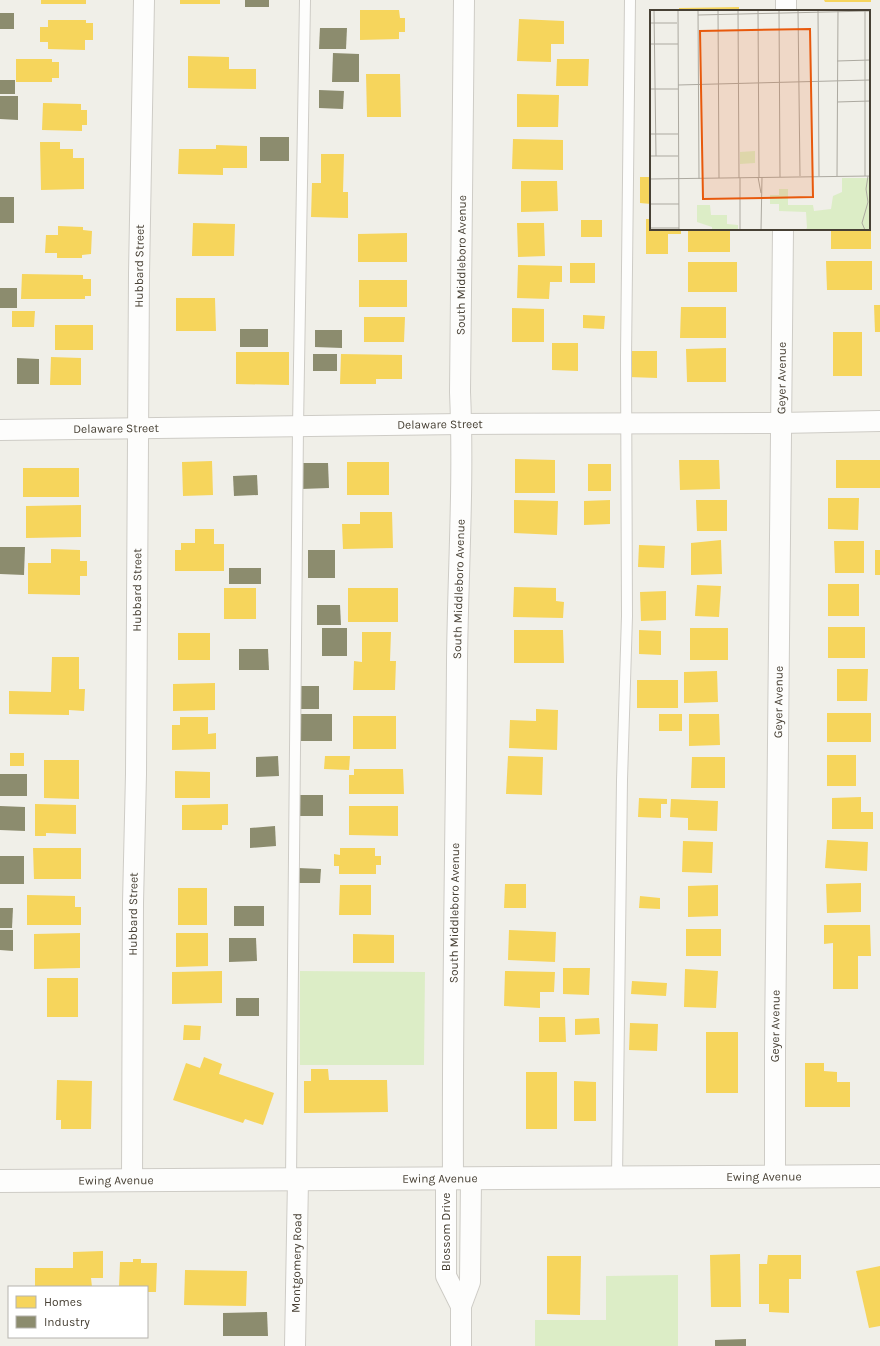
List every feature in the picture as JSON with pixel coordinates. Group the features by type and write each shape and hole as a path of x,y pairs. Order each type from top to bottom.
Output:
{"street":[{"name":"Hubbard Street","path":"132,1180 139,282 144,0"},
{"name":"South Middleboro Avenue","path":"457,1178 452,1042 462,424 460,392 464,0"},
{"name":"Geyer Avenue","path":"775,1175 780,423 783,230"},
{"name":"Delaware Street","path":"0,430 462,424 780,423 880,421"},
{"name":"Ewing Avenue","path":"0,1181 294,1180 775,1175 880,1176"},
{"name":"Blossom Drive","path":"457,1178 470,1282 461,1306 461,1346"},
{"name":"Montgomery Road","path":"294,1180 295,1346"}],"lane":[{"path":"294,1180 298,427 305,0"},
{"path":"617,1177 622,780 627,616 630,0"}],"green space":[{"path":"300,971 425,972 424,1065 300,1065"},
{"path":"678,1275 678,1346 535,1346 535,1320 606,1320 606,1276"}],"building: Homes":[{"path":"41,0 86,0 86,4 41,4"},
{"path":"180,0 220,0 220,4 180,4"},
{"path":"824,0 871,0 871,2 825,2"},
{"path":"739,7 739,10 679,10 679,8"},
{"path":"360,10 399,10 400,18 405,18 405,32 399,32 399,39 360,40"},
{"path":"519,19 564,21 564,44 551,44 551,62 517,61"},
{"path":"48,20 86,20 86,23 93,23 93,40 85,40 85,50 48,49 48,42 40,42 40,27 48,27"},
{"path":"649,46 650,46 650,79"},
{"path":"188,56 229,57 229,69 256,69 256,89 188,88"},
{"path":"16,59 52,59 52,62 59,62 59,78 52,78 52,82 16,82"},
{"path":"557,59 589,59 588,86 556,86"},
{"path":"366,74 400,74 401,117 367,117"},
{"path":"517,94 559,95 558,127 517,127"},
{"path":"43,103 81,104 81,110 87,110 87,125 82,125 82,131 42,130"},
{"path":"513,139 563,140 563,170 512,169"},
{"path":"40,142 60,142 60,149 73,149 73,158 84,158 84,189 41,190"},
{"path":"216,145 247,146 247,168 223,168 223,175 178,174 179,149 216,149"},
{"path":"321,154 344,154 343,192 348,192 348,218 311,217 312,183 321,183"},
{"path":"640,177 650,177 650,204 640,203"},
{"path":"521,181 557,181 558,211 521,212"},
{"path":"871,200 871,249 831,249 831,230 870,230"},
{"path":"646,219 650,219 650,230 681,230 681,234 668,234 668,254 646,254"},
{"path":"581,220 602,220 602,237 581,237"},
{"path":"193,223 235,224 234,256 192,256"},
{"path":"517,223 544,223 545,256 518,257"},
{"path":"58,226 83,227 83,230 92,231 91,254 82,255 82,258 57,258 57,253 45,253 46,235 58,235"},
{"path":"688,230 730,230 730,252 688,252"},
{"path":"407,233 407,262 358,262 358,234"},
{"path":"826,261 872,261 872,290 827,290"},
{"path":"688,262 737,262 737,292 688,292"},
{"path":"570,263 595,263 595,283 570,283"},
{"path":"518,265 562,266 562,282 550,282 549,299 517,298"},
{"path":"22,274 83,275 83,279 91,279 91,296 85,296 85,299 21,299"},
{"path":"359,280 407,280 407,307 359,307"},
{"path":"176,298 215,298 216,331 176,331"},
{"path":"874,305 880,305 880,332 875,332"},
{"path":"681,307 726,307 726,338 680,338"},
{"path":"512,308 544,309 544,342 512,342"},
{"path":"12,311 35,311 34,327 12,327"},
{"path":"583,315 605,316 604,329 583,328"},
{"path":"364,317 405,317 404,342 364,342"},
{"path":"55,325 93,325 93,350 55,350"},
{"path":"833,332 862,332 862,376 833,376"},
{"path":"552,343 578,343 578,371 552,370"},
{"path":"726,348 726,382 687,382 686,349"},
{"path":"629,351 657,351 657,378 629,377"},
{"path":"236,352 289,352 289,385 236,384"},
{"path":"341,354 402,355 402,379 376,379 376,384 340,384"},
{"path":"51,357 81,358 81,385 50,385"},
{"path":"515,459 555,460 555,493 515,493"},
{"path":"679,460 719,460 720,489 680,490"},
{"path":"836,460 880,460 880,488 836,488"},
{"path":"212,461 213,495 183,496 182,462"},
{"path":"347,462 389,462 389,495 347,495"},
{"path":"588,464 611,464 611,491 588,491"},
{"path":"23,468 79,468 79,497 23,497"},
{"path":"828,498 859,498 858,530 828,529"},
{"path":"514,500 558,501 557,535 514,533"},
{"path":"610,500 610,524 584,525 584,501"},
{"path":"696,500 727,500 727,531 697,531"},
{"path":"81,505 81,537 26,538 26,506"},
{"path":"360,512 392,512 393,548 343,549 342,524 360,524"},
{"path":"195,529 214,529 214,544 224,544 224,571 175,571 175,550 181,550 181,543 195,543"},
{"path":"721,540 722,574 691,575 691,543"},
{"path":"834,541 864,541 864,573 835,573"},
{"path":"639,545 665,546 664,568 638,567"},
{"path":"51,549 80,550 80,561 87,561 87,576 80,576 80,595 28,594 28,563 51,563"},
{"path":"875,550 880,550 880,575 875,575"},
{"path":"828,584 859,584 859,616 828,616"},
{"path":"697,585 721,586 719,617 695,616"},
{"path":"514,587 556,588 556,601 564,602 563,618 513,617"},
{"path":"224,588 256,588 256,619 224,619"},
{"path":"348,588 398,588 398,622 348,622"},
{"path":"666,591 666,620 641,621 640,592"},
{"path":"828,627 865,627 865,658 828,658"},
{"path":"690,628 728,628 728,660 690,660"},
{"path":"514,630 563,630 564,663 514,663"},
{"path":"639,630 661,631 661,655 639,654"},
{"path":"362,632 391,632 390,661 396,661 395,690 353,690 354,661 362,662"},
{"path":"178,633 210,633 210,660 178,660"},
{"path":"52,657 79,657 79,689 85,689 84,711 69,710 69,715 9,714 9,691 51,692"},
{"path":"837,669 868,669 867,701 837,701"},
{"path":"717,671 718,702 684,703 684,672"},
{"path":"637,680 678,680 678,708 637,708"},
{"path":"215,683 215,710 173,711 173,684"},
{"path":"536,709 558,710 557,750 509,748 510,720 536,721"},
{"path":"827,713 871,713 871,742 827,742"},
{"path":"659,714 682,714 682,731 659,731"},
{"path":"689,714 719,714 720,745 689,746"},
{"path":"353,716 396,716 396,749 353,749"},
{"path":"180,717 208,717 208,734 216,733 216,749 172,750 172,725 180,725"},
{"path":"10,753 24,753 24,766 10,766"},
{"path":"827,755 856,755 856,786 827,786"},
{"path":"325,756 350,756 349,770 324,769"},
{"path":"508,756 543,757 542,795 506,794"},
{"path":"692,757 725,757 725,788 691,788"},
{"path":"44,760 79,760 79,799 44,798"},
{"path":"354,769 403,769 404,794 349,794 349,775 354,775"},
{"path":"175,771 210,772 210,798 175,798"},
{"path":"861,797 861,812 873,812 873,829 832,829 832,798"},
{"path":"639,798 667,799 667,804 661,804 661,818 638,817"},
{"path":"671,799 718,801 717,831 688,830 688,818 670,817"},
{"path":"35,804 76,805 76,834 46,833 46,836 35,836"},
{"path":"228,804 228,825 222,825 222,830 182,830 182,805"},
{"path":"349,806 398,806 398,836 349,835"},
{"path":"827,840 868,842 867,871 825,868"},
{"path":"683,841 713,842 712,873 682,872"},
{"path":"33,848 81,848 81,879 34,879"},
{"path":"340,848 375,848 375,856 381,856 381,865 376,865 376,874 339,874 339,866 334,866 334,854 340,855"},
{"path":"861,883 861,912 827,913 826,884"},
{"path":"505,884 526,884 526,908 504,908"},
{"path":"340,885 371,885 371,915 339,915"},
{"path":"718,885 718,916 688,917 688,886"},
{"path":"178,888 207,888 207,925 178,925"},
{"path":"27,895 75,896 75,907 81,907 81,925 27,925"},
{"path":"640,896 660,898 660,909 639,908"},
{"path":"824,925 870,925 871,956 858,956 858,989 833,989 833,943 824,944"},
{"path":"686,929 721,929 721,956 686,956"},
{"path":"509,930 556,932 555,962 508,960"},
{"path":"80,933 80,968 34,969 34,934"},
{"path":"176,933 208,933 208,966 176,967"},
{"path":"353,934 394,935 394,963 353,963"},
{"path":"563,968 590,968 589,995 563,994"},
{"path":"685,969 718,971 716,1008 684,1007"},
{"path":"222,971 222,1003 172,1004 172,972"},
{"path":"505,971 555,972 554,992 540,992 540,1008 504,1006"},
{"path":"47,978 78,978 78,1017 47,1017"},
{"path":"632,981 667,983 666,996 631,994"},
{"path":"539,1017 565,1017 566,1042 539,1042"},
{"path":"599,1018 600,1034 575,1035 575,1019"},
{"path":"630,1023 658,1024 657,1051 629,1050"},
{"path":"184,1025 201,1026 200,1040 183,1040"},
{"path":"706,1032 738,1032 738,1093 706,1093"},
{"path":"204,1057 222,1064 219,1074 274,1093 263,1125 245,1119 243,1123 173,1100 186,1063 200,1068"},
{"path":"805,1063 824,1063 824,1071 837,1072 837,1082 850,1082 850,1107 805,1107"},
{"path":"311,1069 328,1069 329,1080 387,1080 388,1112 304,1113 304,1081 311,1081"},
{"path":"526,1072 557,1072 557,1129 526,1129"},
{"path":"57,1080 92,1081 91,1129 61,1129 61,1120 56,1120"},
{"path":"574,1081 596,1082 596,1121 574,1121"},
{"path":"103,1251 103,1278 91,1278 92,1286 35,1286 35,1268 73,1268 73,1252"},
{"path":"740,1254 741,1307 711,1307 710,1255"},
{"path":"768,1255 801,1255 801,1279 789,1279 789,1313 769,1312 769,1304 759,1304 759,1264 767,1264"},
{"path":"547,1256 581,1256 580,1315 547,1314"},
{"path":"133,1259 141,1259 141,1263 157,1263 156,1292 148,1292 148,1286 119,1286 120,1262 133,1262"},
{"path":"880,1266 880,1326 869,1328 856,1271"},
{"path":"185,1270 247,1271 246,1306 184,1305"}],"building: Industry":[{"path":"245,0 269,0 269,7 245,7"},
{"path":"0,13 14,13 14,29 0,29"},
{"path":"320,28 347,28 346,49 319,49"},
{"path":"333,53 359,54 359,82 332,82"},
{"path":"0,80 15,80 15,94 0,94"},
{"path":"319,90 344,91 343,109 319,108"},
{"path":"0,96 18,96 18,120 0,119"},
{"path":"260,137 289,137 289,161 260,161"},
{"path":"0,197 14,197 14,223 0,223"},
{"path":"0,288 17,288 17,308 0,308"},
{"path":"240,329 268,329 268,347 240,347"},
{"path":"315,330 342,330 342,348 315,347"},
{"path":"313,354 337,354 337,371 313,371"},
{"path":"17,358 39,359 39,384 17,384"},
{"path":"301,463 328,463 329,488 301,489"},
{"path":"257,475 258,495 234,496 233,476"},
{"path":"0,547 25,547 24,575 0,574"},
{"path":"308,550 335,550 335,578 308,578"},
{"path":"229,568 261,568 261,584 229,584"},
{"path":"317,605 340,605 341,625 317,625"},
{"path":"322,628 347,628 347,656 322,656"},
{"path":"239,649 268,649 269,670 239,670"},
{"path":"301,686 319,686 319,709 301,709"},
{"path":"300,714 332,714 332,741 300,741"},
{"path":"278,756 279,776 256,777 256,757"},
{"path":"0,774 27,774 27,796 0,796"},
{"path":"299,795 323,795 323,816 299,816"},
{"path":"0,806 25,807 25,831 0,830"},
{"path":"275,826 276,846 250,848 250,828"},
{"path":"0,856 24,856 24,884 0,884"},
{"path":"298,868 321,869 320,883 298,883"},
{"path":"234,906 264,906 264,926 234,926"},
{"path":"0,908 13,908 12,928 0,928"},
{"path":"0,930 13,930 13,951 0,950"},
{"path":"229,938 256,938 257,961 229,962"},
{"path":"236,998 259,998 259,1016 236,1016"},
{"path":"267,1312 268,1336 223,1336 223,1313"},
{"path":"746,1339 746,1346 715,1346 715,1340"}]}
